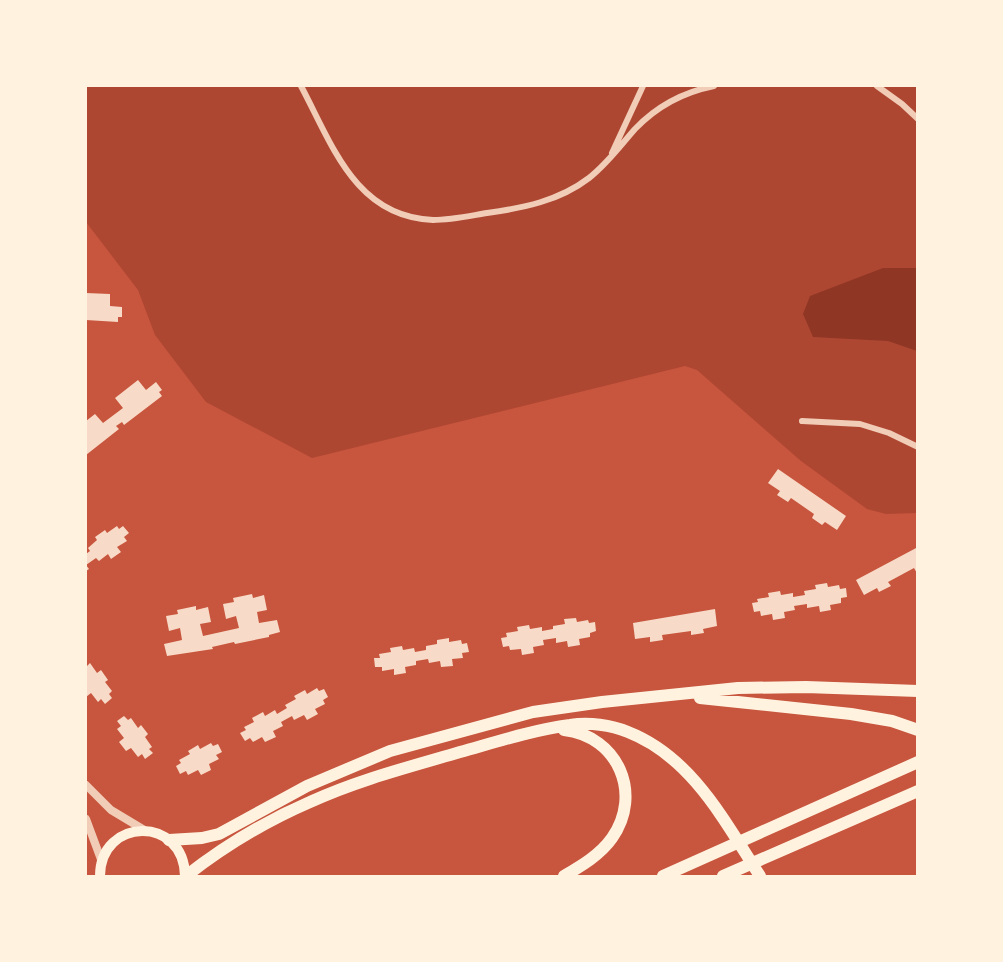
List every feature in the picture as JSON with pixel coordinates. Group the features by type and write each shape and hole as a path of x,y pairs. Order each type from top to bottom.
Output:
{"highway":[{"path":"169,840 202,838 219,834 307,786 390,751 532,712 591,703 771,687 916,691"},
{"path":"675,695 851,714 892,721 918,730"},
{"path":"186,876 233,843 275,819 337,791 392,772 507,739 554,728 587,724 627,731 665,753 703,791 760,876"},
{"path":"554,728 586,735 606,749 619,768 626,797 623,813 611,840 585,863 564,876"},
{"path":"663,876 918,762"},
{"path":"723,876 918,790"}],"main road":[{"path":"100,876 102,862 109,847 115,841 130,833 146,831 154,832 169,840 180,852 186,876"}],"street":[{"path":"301,86 348,174 358,187 385,207 417,218 451,219 515,209 540,203 565,193 588,179 608,161 634,130 654,112 677,97 714,86"},
{"path":"608,161 643,86"},
{"path":"876,86 902,104 918,119"},
{"path":"802,421 860,424 918,447"},
{"path":"86,785 111,810 146,831"},
{"path":"86,819 102,862"}],"shaded area":[{"path":"86,86 917,86 917,513 886,514 867,509 801,461 697,370 685,366 312,458 206,402 155,335 138,290 86,222"},
{"path":"883,268 917,268 917,351 888,341 813,337 803,314 810,296"}],"building":[{"path":"86,293 110,294 110,306 122,307 122,317 118,317 118,322 86,320"},
{"path":"138,380 146,390 156,382 162,390 159,392 162,396 124,425 122,422 116,426 119,429 86,455 86,421 95,414 103,423 123,408 115,398"},
{"path":"778,469 846,516 837,530 825,522 822,525 812,518 814,514 791,498 788,502 777,495 780,491 768,483"},
{"path":"117,526 119,529 123,526 129,533 124,537 127,541 117,547 121,552 111,559 108,554 99,561 96,558 86,565 86,554 90,551 88,548 97,540 95,537 105,530 107,533"},
{"path":"918,547 918,575 914,568 888,582 891,586 879,592 877,588 864,595 856,580"},
{"path":"827,583 828,587 839,585 840,589 846,588 847,597 841,598 841,603 830,605 831,610 820,612 819,606 807,608 807,604 794,606 795,610 784,612 785,618 773,620 772,614 761,616 760,611 754,612 752,603 758,602 757,599 769,597 768,593 780,591 781,595 793,593 793,597 805,595 804,591 816,589 815,585"},
{"path":"252,594 253,598 264,595 267,610 257,612 259,623 277,620 280,632 269,635 269,637 212,647 213,649 167,656 164,644 182,640 180,628 169,631 166,616 178,614 177,610 196,606 196,610 208,607 211,622 200,624 203,636 239,628 236,616 226,619 223,604 234,602 233,598"},
{"path":"715,609 717,626 703,629 704,633 691,635 691,631 662,635 663,640 650,642 650,637 635,639 633,623"},
{"path":"576,618 577,622 588,620 589,623 595,622 596,631 590,633 590,637 579,639 580,645 568,647 567,641 556,643 556,638 543,640 544,645 533,647 534,653 522,655 521,649 510,650 509,646 503,647 501,638 507,637 506,633 518,631 517,627 529,625 530,629 542,627 542,631 565,624 564,619"},
{"path":"449,638 449,642 461,640 462,644 467,643 469,652 462,653 463,658 452,659 453,666 441,667 440,661 429,663 428,659 416,661 416,665 405,667 406,673 394,675 394,669 382,671 382,667 375,667 374,658 380,658 379,654 391,652 390,648 402,646 403,650 414,648 415,652 426,650 426,646 437,644 437,640"},
{"path":"86,663 87,666 90,663 97,673 101,670 108,680 105,682 112,691 109,694 112,698 105,704 101,699 98,702 91,693 86,697"},
{"path":"317,688 319,691 324,689 328,697 323,700 325,704 315,709 318,714 307,720 304,715 294,720 292,716 281,722 283,726 273,731 276,737 265,742 262,737 253,742 250,738 245,741 240,733 246,730 244,727 254,722 252,718 263,712 265,716 275,710 277,714 287,708 285,705 296,699 294,696 305,690 307,694"},
{"path":"124,716 128,720 131,718 138,728 141,725 148,734 145,737 153,753 145,759 142,754 138,757 131,748 126,751 119,742 124,738 117,729 121,726 117,721"},
{"path":"211,743 213,746 218,744 222,752 216,755 219,759 209,764 211,770 201,775 198,770 188,775 186,771 180,774 176,766 181,763 179,760 190,754 188,751 198,745 200,749"}]}
